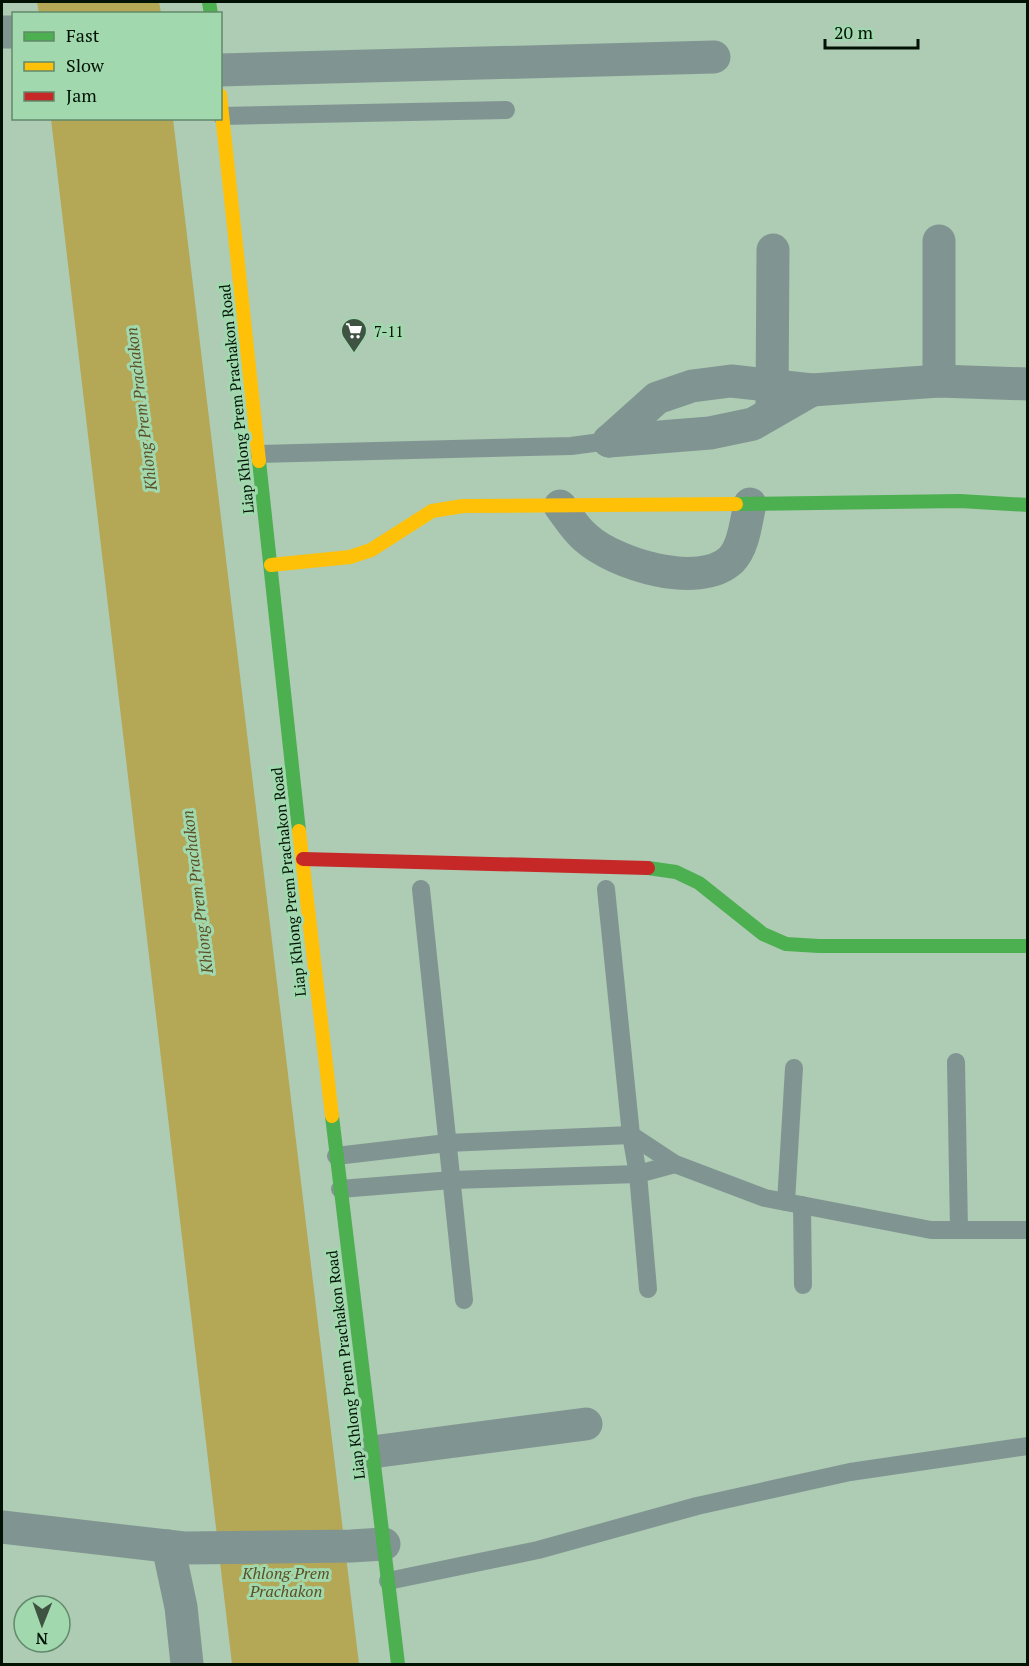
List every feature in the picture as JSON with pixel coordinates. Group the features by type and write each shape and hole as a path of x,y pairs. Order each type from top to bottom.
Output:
{"street":[{"path":"222,70 714,57"},
{"name":"Liap Khlong Prem Prachakon Road","path":"222,116 336,1156 398,1665"},
{"path":"939,241 939,381"},
{"path":"609,441 710,433 753,424 772,399 773,250"},
{"path":"609,441 657,398 692,386 731,381 772,399 812,390 939,381 1028,384"},
{"path":"271,565 350,557 371,550 432,511 463,506 960,501 1028,505"},
{"path":"560,506 586,538 613,557 662,570 694,574 718,570 733,558 741,540 750,504"},
{"path":"303,859 655,869 676,872 699,883 763,934 786,944 1028,946"},
{"path":"372,1452 586,1424"},
{"path":"2,1527 176,1547 384,1544"},
{"path":"176,1547 187,1665"}],"lane":[{"path":"222,116 506,110"},
{"path":"259,454 571,446 609,441"},
{"path":"421,889 464,1300"},
{"path":"606,889 631,1136 638,1174 648,1289"},
{"path":"956,1062 959,1230"},
{"path":"795,1068 794,1203 803,1285"},
{"path":"336,1156 447,1143 631,1136 675,1164 765,1198 931,1230 1028,1230"},
{"path":"340,1189 452,1180 638,1174 675,1164"},
{"path":"388,1581 538,1550 697,1506 850,1472 1028,1446"}],"water":[{"path":"37,2 159,2 161,12 39,12"},
{"name":"Khlong Prem Prachakon","path":"51,120 173,120 359,1664 232,1664"}],"traffic: fast":[{"path":"209,2 211,12"},
{"path":"259,461 299,831"},
{"path":"736,504 960,501 1028,505"},
{"path":"648,868 676,872 699,883 763,934 786,944 1028,946"},
{"path":"332,1116 398,1664"}],"traffic: slow":[{"path":"222,114 259,461"},
{"path":"271,565 350,557 371,550 432,511 463,506 736,504"},
{"path":"299,831 332,1116"}],"traffic: jam":[{"path":"303,859 648,868"}],"place":[{"name":"7-11","path":"354,354"}]}
